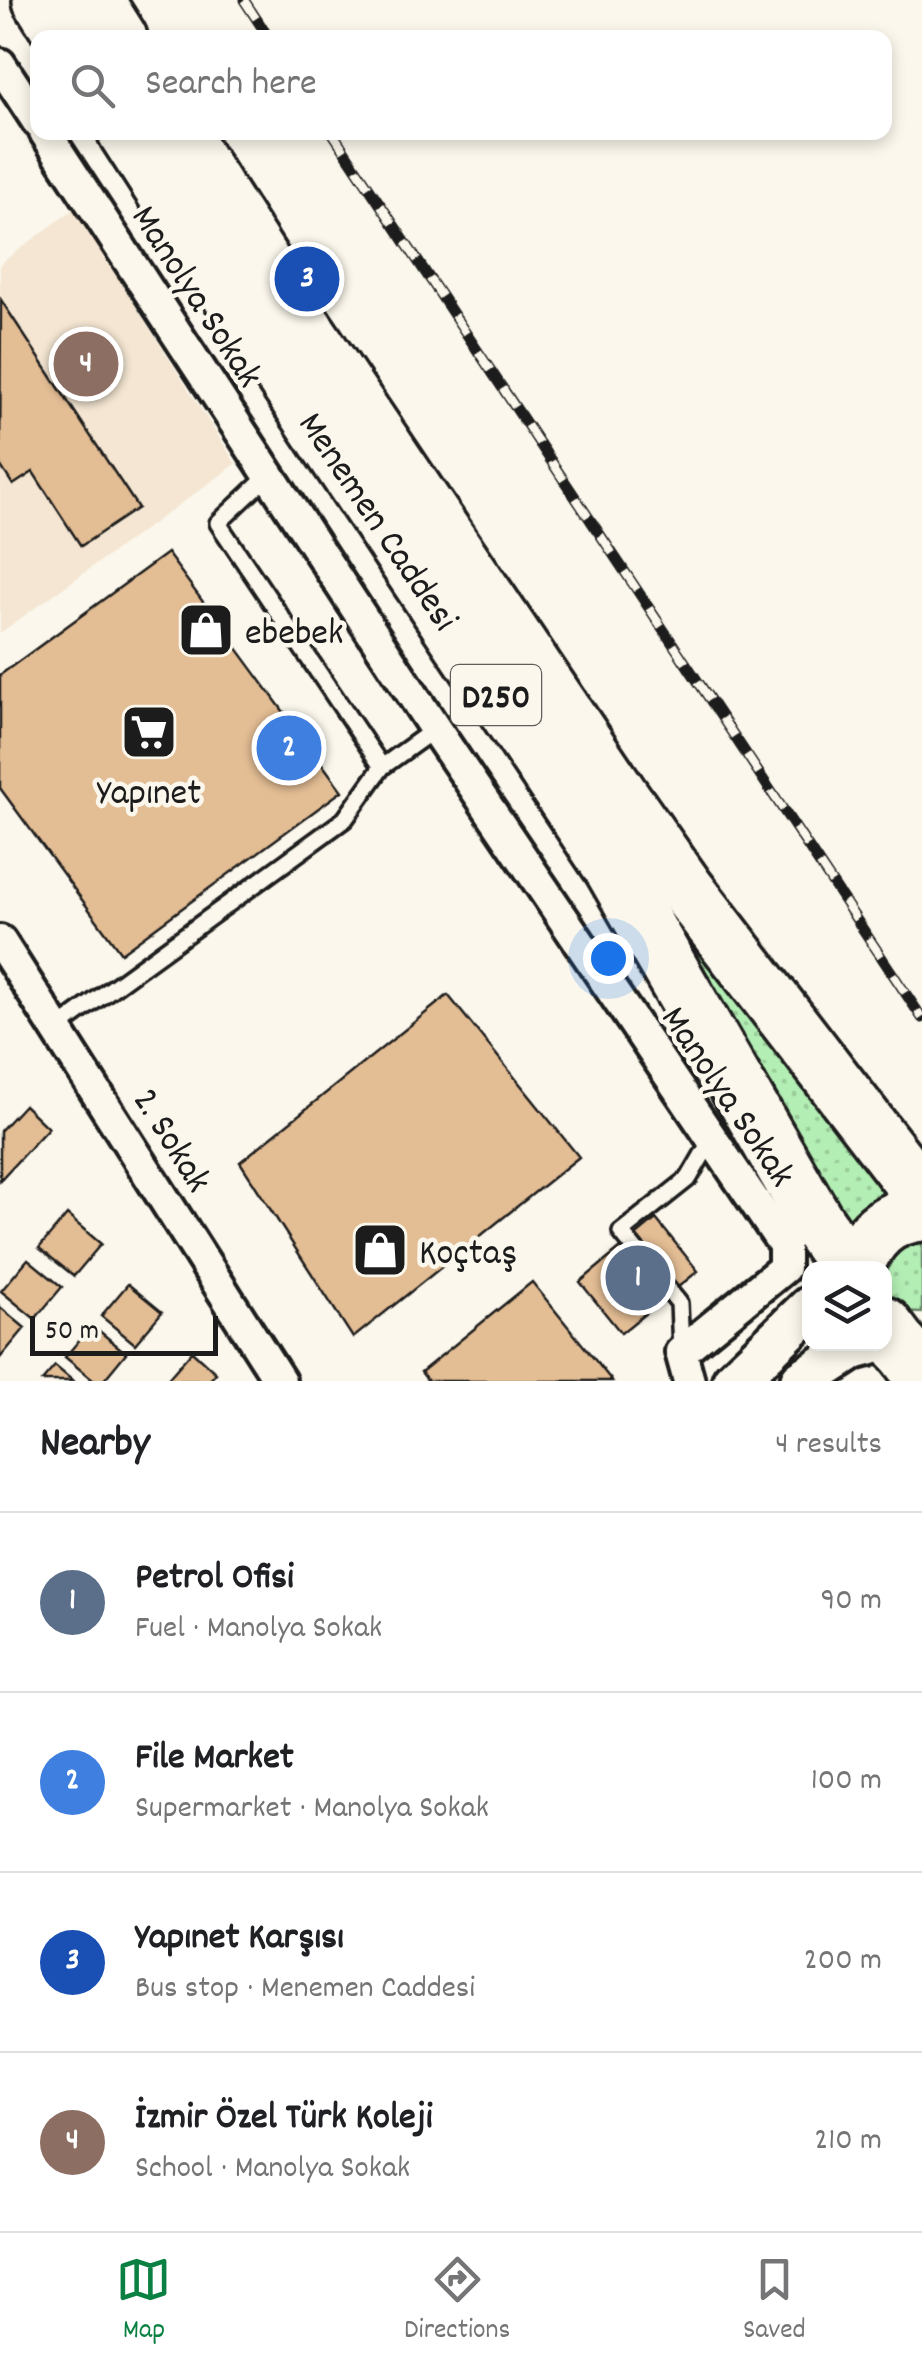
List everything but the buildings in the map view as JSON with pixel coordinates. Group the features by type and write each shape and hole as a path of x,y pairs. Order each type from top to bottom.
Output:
{"highway":[{"path":"40,0 60,30"},
{"path":"94,0 113,30"},
{"name":"Menemen Caddesi","path":"131,140 256,335 612,868 816,1222 846,1261"},
{"name":"Menemen Caddesi","path":"184,140 294,312 620,796 687,890 922,1194"},
{"path":"855,1261 875,1232 898,1216 922,1213"}],"street":[{"path":"0,64 30,110"},
{"name":"Manolya Sokak","path":"50,140 434,729 784,1245 784,1268 685,1367"},
{"name":"2. Sokak","path":"0,941 280,1381"},
{"path":"734,1381 802,1316"},
{"path":"802,1381 853,1348 896,1342"}],"lane":[{"path":"269,476 218,523 382,767"},
{"path":"56,1029 345,819 382,767 434,729"},
{"path":"685,1367 679,1303 620,1232 689,1178 711,1140"}],"shaded area":[{"path":"74,209 236,464 0,633 0,264"}],"green space":[{"path":"160,140 899,1192 840,1232"},
{"path":"922,1240 922,1313 899,1312 892,1307 892,1261 887,1261 896,1243"}],"railway":[{"path":"244,0 264,30"},
{"path":"337,140 922,1018"}],"place":[{"name":"Yapınet Karşısı","path":"307,279"},
{"name":"İzmir Özel Türk Koleji","path":"86,364"},
{"name":"ebebek","path":"206,630"},
{"name":"Yapınet","path":"149,732"},
{"name":"File Market","path":"289,748"},
{"name":"Koçtaş","path":"380,1250"},
{"name":"Petrol Ofisi","path":"638,1278"}]}
